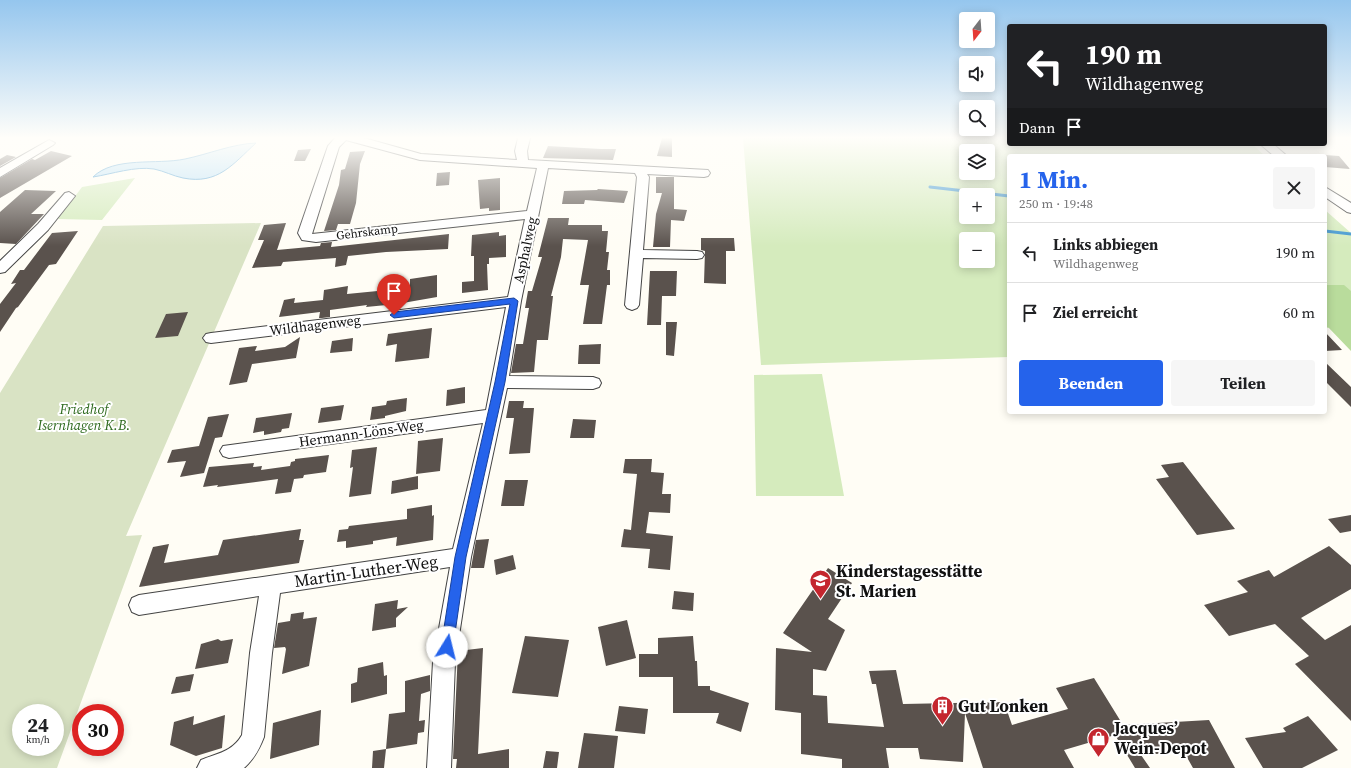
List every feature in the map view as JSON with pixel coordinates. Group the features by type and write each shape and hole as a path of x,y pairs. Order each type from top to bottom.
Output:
{"street":[{"name":"Gehrskamp","path":"325,174 305,233 307,237 316,238 532,214"},
{"name":"Asphalweg","path":"439,768 444,662 461,557 500,382 514,301 541,174"},
{"path":"632,305 635,254 643,177 641,174"},
{"path":"1327,192 1351,209"},
{"path":"0,269 43,227 69,196"},
{"path":"635,254 697,255"},
{"name":"Wildhagenweg","path":"211,338 514,301"},
{"path":"500,382 593,383"},
{"name":"Hermann-Löns-Weg","path":"229,451 492,415"},
{"name":"Martin-Luther-Weg","path":"139,605 461,557"},
{"path":"209,768 234,760 246,750 253,737 261,652 271,585"}],"green space":[{"path":"746,174 959,174 959,180 995,180 995,174 1007,174 1007,357 761,365"},
{"path":"135,178 102,220 58,219 82,187"},
{"path":"1327,212 1351,233 1351,345 1334,328 1327,328"},
{"name":"Friedhof Isernhagen K.B.","path":"261,223 126,536 142,535 80,704 72,704 72,727 64,749 64,704 12,704 12,756 61,756 57,768 0,768 0,393 103,226"},
{"path":"1327,285 1344,285 1351,291 1351,351 1328,327"},
{"path":"822,374 844,496 756,496 754,375"}],"water":[{"path":"97,174 108,174 93,177"},
{"path":"170,174 219,174 206,178 195,179"}],"building":[{"path":"7,174 41,174 0,198 0,178"},
{"path":"340,174 359,174 356,203 350,224 338,224 336,230 324,231 339,185"},
{"path":"437,174 450,174 449,185 436,186"},
{"path":"656,177 674,177 674,209 687,210 684,221 671,220 670,247 653,247 656,214 662,193 656,193"},
{"path":"500,178 500,210 489,211 489,208 480,209 478,180"},
{"path":"598,189 628,191 624,203 585,200 584,204 562,204 564,191"},
{"path":"25,190 56,191 31,214 44,214 16,244 0,243 0,212"},
{"path":"548,218 569,218 568,225 602,225 602,231 608,231 606,252 609,252 607,270 610,270 610,285 607,285 602,324 583,324 589,285 580,285 588,240 563,239 561,257 551,296 553,296 548,340 537,340 534,372 511,373 516,344 523,344 529,308 525,308 528,291 532,291 542,257 538,257"},
{"path":"286,223 277,250 320,246 321,243 332,242 331,247 449,234 448,249 386,252 348,256 346,265 335,267 336,258 283,262 281,266 252,268 264,240 258,240 264,225"},
{"path":"78,231 56,264 49,265 16,308 0,332 0,304 16,283 11,284 20,270 24,270 52,233"},
{"path":"499,232 499,236 506,235 506,257 489,258 489,264 487,264 488,290 462,293 462,282 474,281 474,256 471,256 472,235"},
{"path":"701,238 734,238 735,251 726,251 726,284 704,283 705,251 701,250"},
{"path":"650,271 677,271 676,296 662,296 661,325 647,325"},
{"path":"437,275 437,297 397,304 366,307 367,305 330,310 330,317 319,318 320,312 279,317 284,300 295,298 294,303 323,300 324,290 348,286 347,294 398,289 398,287 410,286 410,279"},
{"path":"188,312 178,336 155,338 166,314"},
{"path":"666,322 677,322 674,356 666,355"},
{"path":"432,328 429,358 395,362 397,344 386,346 388,334"},
{"path":"1327,334 1342,350 1327,351"},
{"path":"300,337 296,358 252,364 247,382 229,385 239,348 257,346 255,351 285,347"},
{"path":"353,338 352,351 330,353 332,341"},
{"path":"601,344 600,364 578,364 579,345"},
{"path":"1327,364 1351,387 1351,407 1327,383"},
{"path":"465,387 465,403 446,406 447,390"},
{"path":"407,398 406,411 385,416 385,418 370,420 372,407 386,405 387,401"},
{"path":"509,401 524,401 523,408 534,408 530,453 509,454 514,418 506,418"},
{"path":"344,405 341,420 318,423 321,408"},
{"path":"292,413 289,428 282,429 281,432 264,435 264,431 253,433 256,418"},
{"path":"229,414 222,437 215,438 204,473 180,477 186,461 167,463 172,450 199,446 208,417"},
{"path":"573,419 596,420 594,438 570,438"},
{"path":"443,438 440,471 416,474 418,441"},
{"path":"377,447 371,494 349,497 353,467 350,468 352,450"},
{"path":"329,455 326,472 304,475 303,478 294,479 291,492 275,494 278,479 217,487 218,485 203,487 209,467 254,463 253,467 262,466 261,470 290,466 291,462 295,461 295,459"},
{"path":"625,459 652,459 651,472 664,473 662,494 671,494 670,513 649,512 646,533 673,536 670,570 648,568 650,549 621,547 624,529 631,530 637,474 623,473"},
{"path":"1183,462 1235,529 1197,535 1156,479 1169,477 1161,465"},
{"path":"418,476 418,489 391,494 392,481"},
{"path":"505,480 528,480 524,506 501,506"},
{"path":"432,505 432,516 434,515 433,540 396,546 397,537 373,541 373,544 346,548 346,541 337,542 339,530 348,529 349,526 407,519 407,509"},
{"path":"1351,515 1351,531 1340,533 1328,519"},
{"path":"301,529 299,540 304,540 299,563 139,587 153,547 169,544 164,563 218,555 223,540"},
{"path":"489,539 484,568 471,568 476,540"},
{"path":"1329,546 1351,565 1351,589 1301,618 1325,640 1351,625 1351,721 1295,664 1309,656 1275,624 1229,636 1204,605 1248,592 1237,581 1269,570 1274,577"},
{"path":"513,555 516,569 496,575 494,560"},
{"path":"828,568 852,583 828,619 845,630 826,671 813,669 813,695 827,696 828,723 884,727 876,684 872,684 869,671 896,670 903,704 1004,702 1012,725 1068,709 1056,688 1094,678 1123,725 1209,720 1235,768 1193,768 1184,752 1141,755 1150,768 1135,768 1115,735 1064,750 1074,768 983,768 965,713 963,762 920,759 918,748 886,748 889,768 842,768 842,759 801,754 801,713 775,710 776,648 812,652 783,633"},
{"path":"674,591 694,593 693,611 672,609"},
{"path":"398,600 397,609 408,607 396,618 396,627 372,631 375,604"},
{"path":"304,612 303,619 317,617 309,666 282,674 286,649 285,647 274,648 278,623 290,621 291,614"},
{"path":"627,620 636,658 606,666 598,627"},
{"path":"525,636 569,640 558,697 512,693"},
{"path":"693,636 695,661 697,661 698,686 710,686 710,690 749,703 741,732 716,723 719,713 673,713 673,677 639,677 639,654 658,654 658,638"},
{"path":"218,639 221,641 233,639 228,663 195,669 201,644"},
{"path":"483,648 478,754 509,749 509,768 456,768 457,759 453,759 458,651"},
{"path":"383,662 384,676 387,675 387,694 351,703 351,684 357,682 358,668"},
{"path":"194,674 190,691 171,694 176,677"},
{"path":"430,675 430,691 421,694 419,721 425,720 424,732 418,733 417,744 386,749 389,714 405,712 405,681"},
{"path":"619,706 648,709 645,734 615,731"},
{"path":"321,710 319,745 270,759 273,723"},
{"path":"225,715 222,748 196,756 170,745 174,722 194,716 193,725"},
{"path":"1308,716 1338,750 1302,768 1263,768 1245,738 1286,732 1283,728"},
{"path":"584,733 618,736 614,768 578,768"},
{"path":"386,749 384,768 372,768 373,751"},
{"path":"546,751 559,752 557,768 543,768"}],"waterway":[{"path":"930,187 1007,196"},
{"path":"1327,231 1351,234"}],"place":[{"name":"Kinderstagesstätte St. Marien","path":"820,600"},
{"name":"Gut Lonken","path":"942,726"},
{"name":"Jacques’ Wein-Depot","path":"1099,758"}],"route":[{"path":"394,315 514,301 500,382 461,557 447,647"}]}
